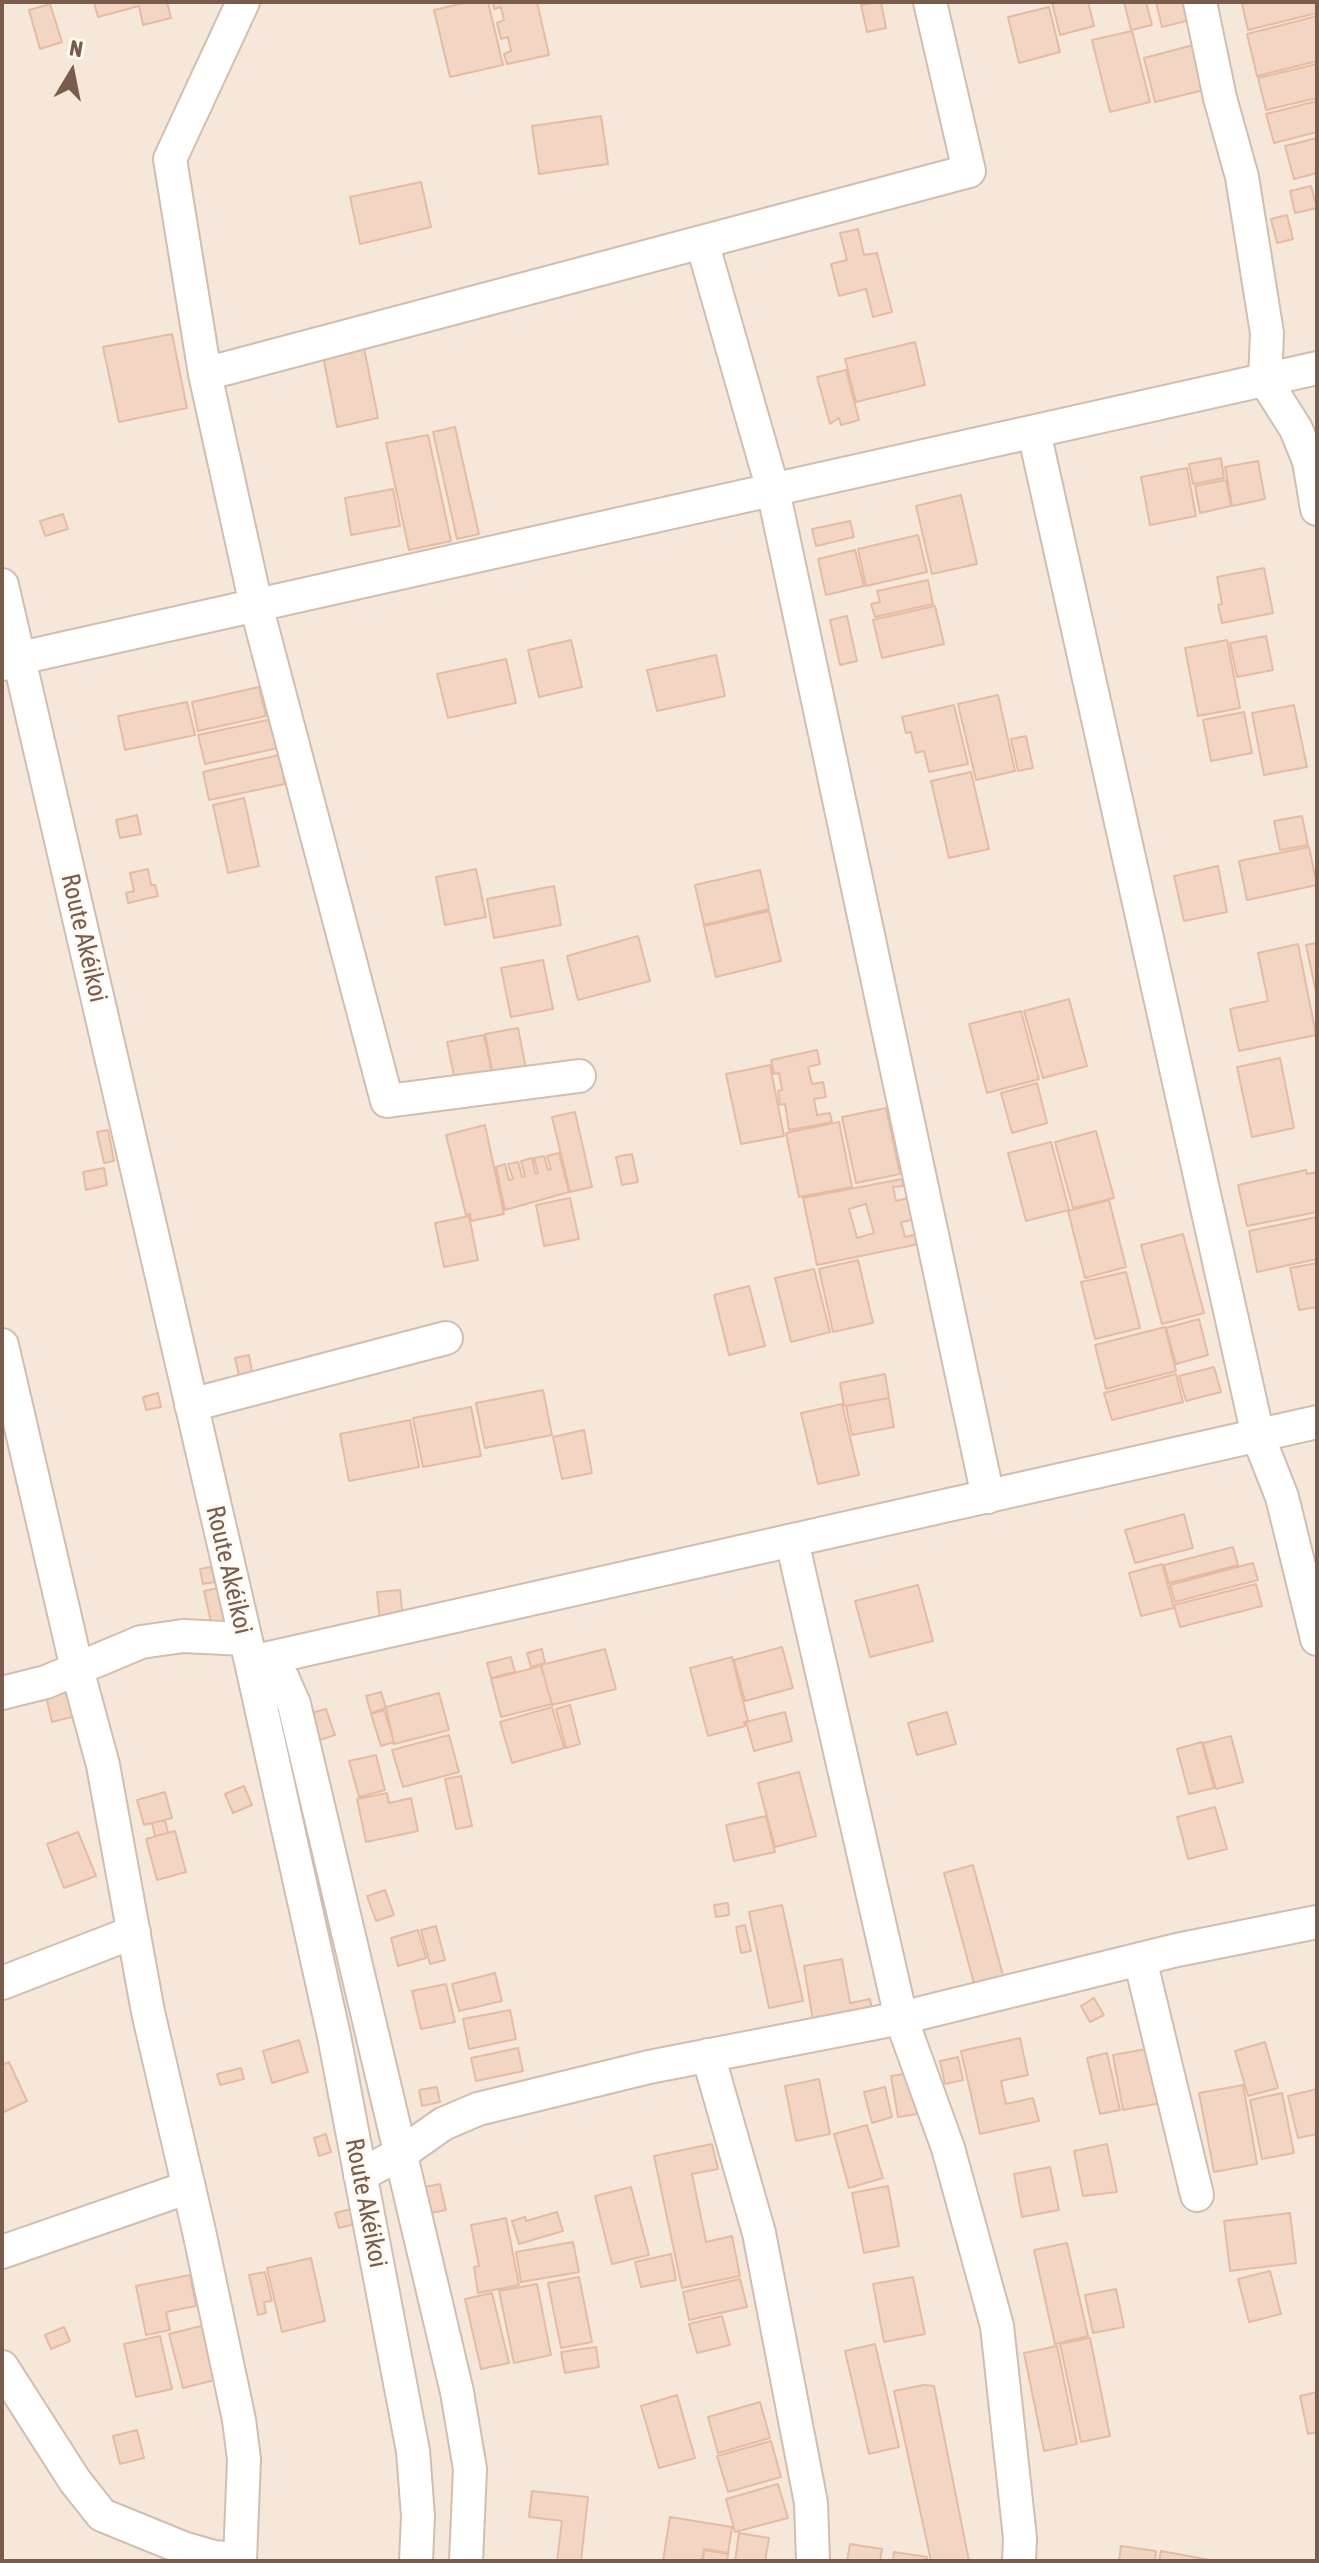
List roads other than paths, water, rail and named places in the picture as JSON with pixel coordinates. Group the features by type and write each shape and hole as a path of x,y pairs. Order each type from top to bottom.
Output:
{"street":[{"path":"243,2 170,159 205,374 256,605 387,1101 579,1076"},
{"path":"205,374 969,171 930,2"},
{"path":"1200,2 1220,98 1242,177 1267,333 1265,380 1296,429 1309,461 1317,509"},
{"path":"702,242 773,490 988,1497"},
{"path":"11,661 1317,368"},
{"path":"1034,432 1258,1436 1282,1497 1317,1639"},
{"name":"Route Akéikoi","path":"2,585 11,661 191,1405 255,1653 334,2036 413,2451 418,2516 416,2561"},
{"path":"191,1405 446,1338"},
{"path":"2,1345 77,1669 103,1765 148,2012 239,2420 244,2459 240,2560 214,2557 183,2548 102,2515 75,2481 2,2367"},
{"path":"2,1693 46,1682 141,1642 183,1636 255,1653 792,1541 1317,1422"},
{"path":"792,1541 901,2018 948,2148 997,2326 1020,2538 1019,2561"},
{"name":"Route Akéikoi","path":"255,1653 283,1679 294,1704 451,2362 470,2469 466,2561"},
{"path":"360,2175 402,2153 443,2124 478,2109 708,2055 901,2018 1140,1959 1317,1922"},
{"path":"2,1983 134,1932"},
{"path":"1140,1959 1197,2195"},
{"path":"708,2055 759,2233 811,2503 813,2561"},
{"path":"2,2252 189,2187"}]}
